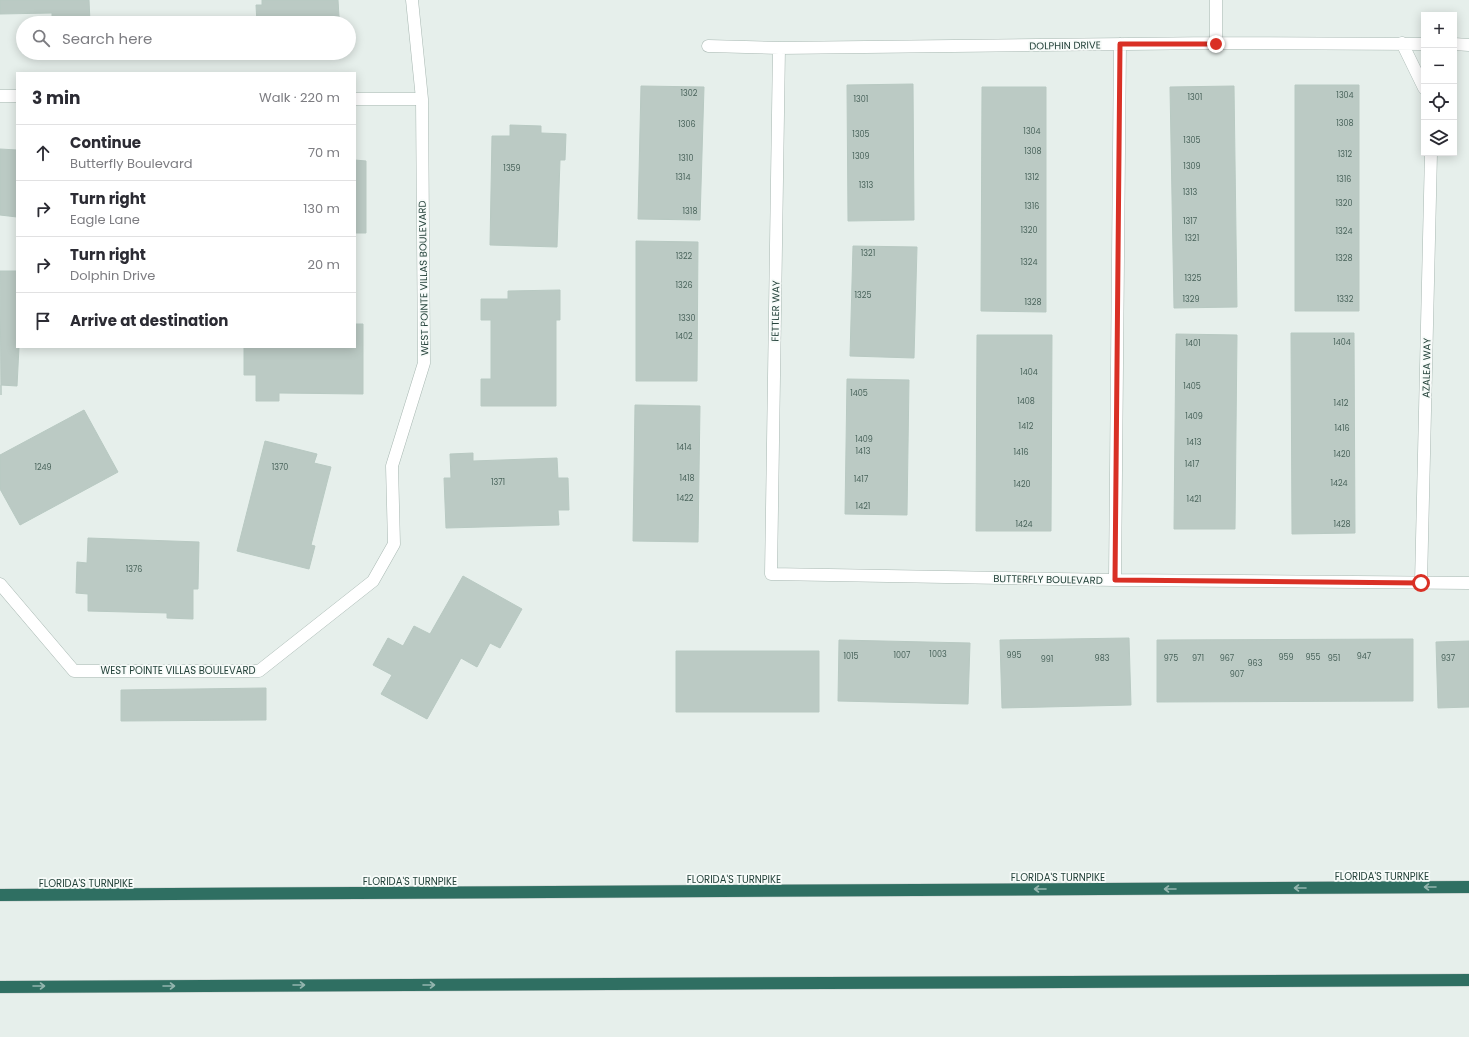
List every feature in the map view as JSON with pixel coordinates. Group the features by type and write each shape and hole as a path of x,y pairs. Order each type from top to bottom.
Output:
{"highway":[{"name":"FLORIDA'S TURNPIKE","path":"0,895 1469,887"},
{"path":"0,987 1469,980"}],"lane":[{"name":"WEST POINTE VILLAS BOULEVARD","path":"0,584 74,670 259,670 373,581 394,544 392,466 424,363 422,100 412,0"},
{"path":"1216,0 1216,44"},
{"path":"1115,580 1120,44"},
{"name":"DOLPHIN DRIVE","path":"708,46 779,48 1120,44 1421,44"},
{"path":"1402,44 1422,84"},
{"path":"1457,44 1469,45"},
{"name":"FETTLER WAY","path":"771,574 779,48"},
{"path":"0,96 16,96"},
{"path":"356,99 422,100"},
{"name":"AZALEA WAY","path":"1421,583 1431,156"},
{"name":"BUTTERFLY BOULEVARD","path":"771,574 1115,580 1469,583"}],"building":[{"path":"0,0 89,0 90,16 52,16 52,13 0,14"},
{"path":"262,0 338,0 339,16 257,16 256,5 262,5"},
{"path":"913,84 914,220 848,221 847,85"},
{"path":"1295,85 1359,85 1359,311 1295,311"},
{"path":"641,86 704,87 700,220 638,219"},
{"path":"1234,86 1237,307 1174,308 1170,87"},
{"path":"982,87 1046,87 1046,312 981,311"},
{"path":"510,125 541,126 541,133 566,134 565,160 560,160 557,247 490,245 492,136 510,136"},
{"path":"0,149 16,150 16,217 0,215"},
{"path":"356,160 366,161 366,233 356,233"},
{"path":"636,241 698,242 697,381 636,381"},
{"path":"853,246 917,247 914,358 850,356"},
{"path":"0,271 16,271 16,348 19,348 17,386 1,385 1,395"},
{"path":"560,290 560,320 556,320 556,406 481,406 481,379 491,379 491,320 481,320 481,299 508,299 508,291"},
{"path":"356,324 363,324 363,394 279,393 279,401 256,401 256,375 244,375 244,348 356,348"},
{"path":"1291,333 1354,333 1355,533 1292,534"},
{"path":"1176,334 1237,335 1235,529 1174,529"},
{"path":"977,335 1052,335 1051,531 976,531"},
{"path":"847,379 909,380 907,515 845,514"},
{"path":"635,405 700,406 698,542 633,541"},
{"path":"84,410 118,472 20,525 0,489 0,455"},
{"path":"265,441 317,454 314,463 331,467 311,545 315,546 309,569 237,551"},
{"path":"473,453 473,461 557,458 558,478 568,478 569,510 558,510 559,525 446,528 444,478 451,478 450,454"},
{"path":"88,538 199,542 198,589 193,589 193,619 167,618 167,613 88,611 88,594 76,593 77,562 87,563"},
{"path":"463,576 522,609 500,648 490,643 477,667 461,658 427,719 381,694 392,675 373,665 388,638 403,646 414,626 430,634"},
{"path":"1129,638 1131,705 1002,708 1000,640"},
{"path":"1413,639 1413,701 1157,702 1157,640"},
{"path":"839,640 970,643 968,704 838,701"},
{"path":"1469,641 1469,707 1438,708 1436,642"},
{"path":"676,651 819,651 819,712 676,712"},
{"path":"266,688 266,720 121,721 121,690"}],"route":[{"path":"1216,44 1120,44 1115,580 1421,583"}]}
